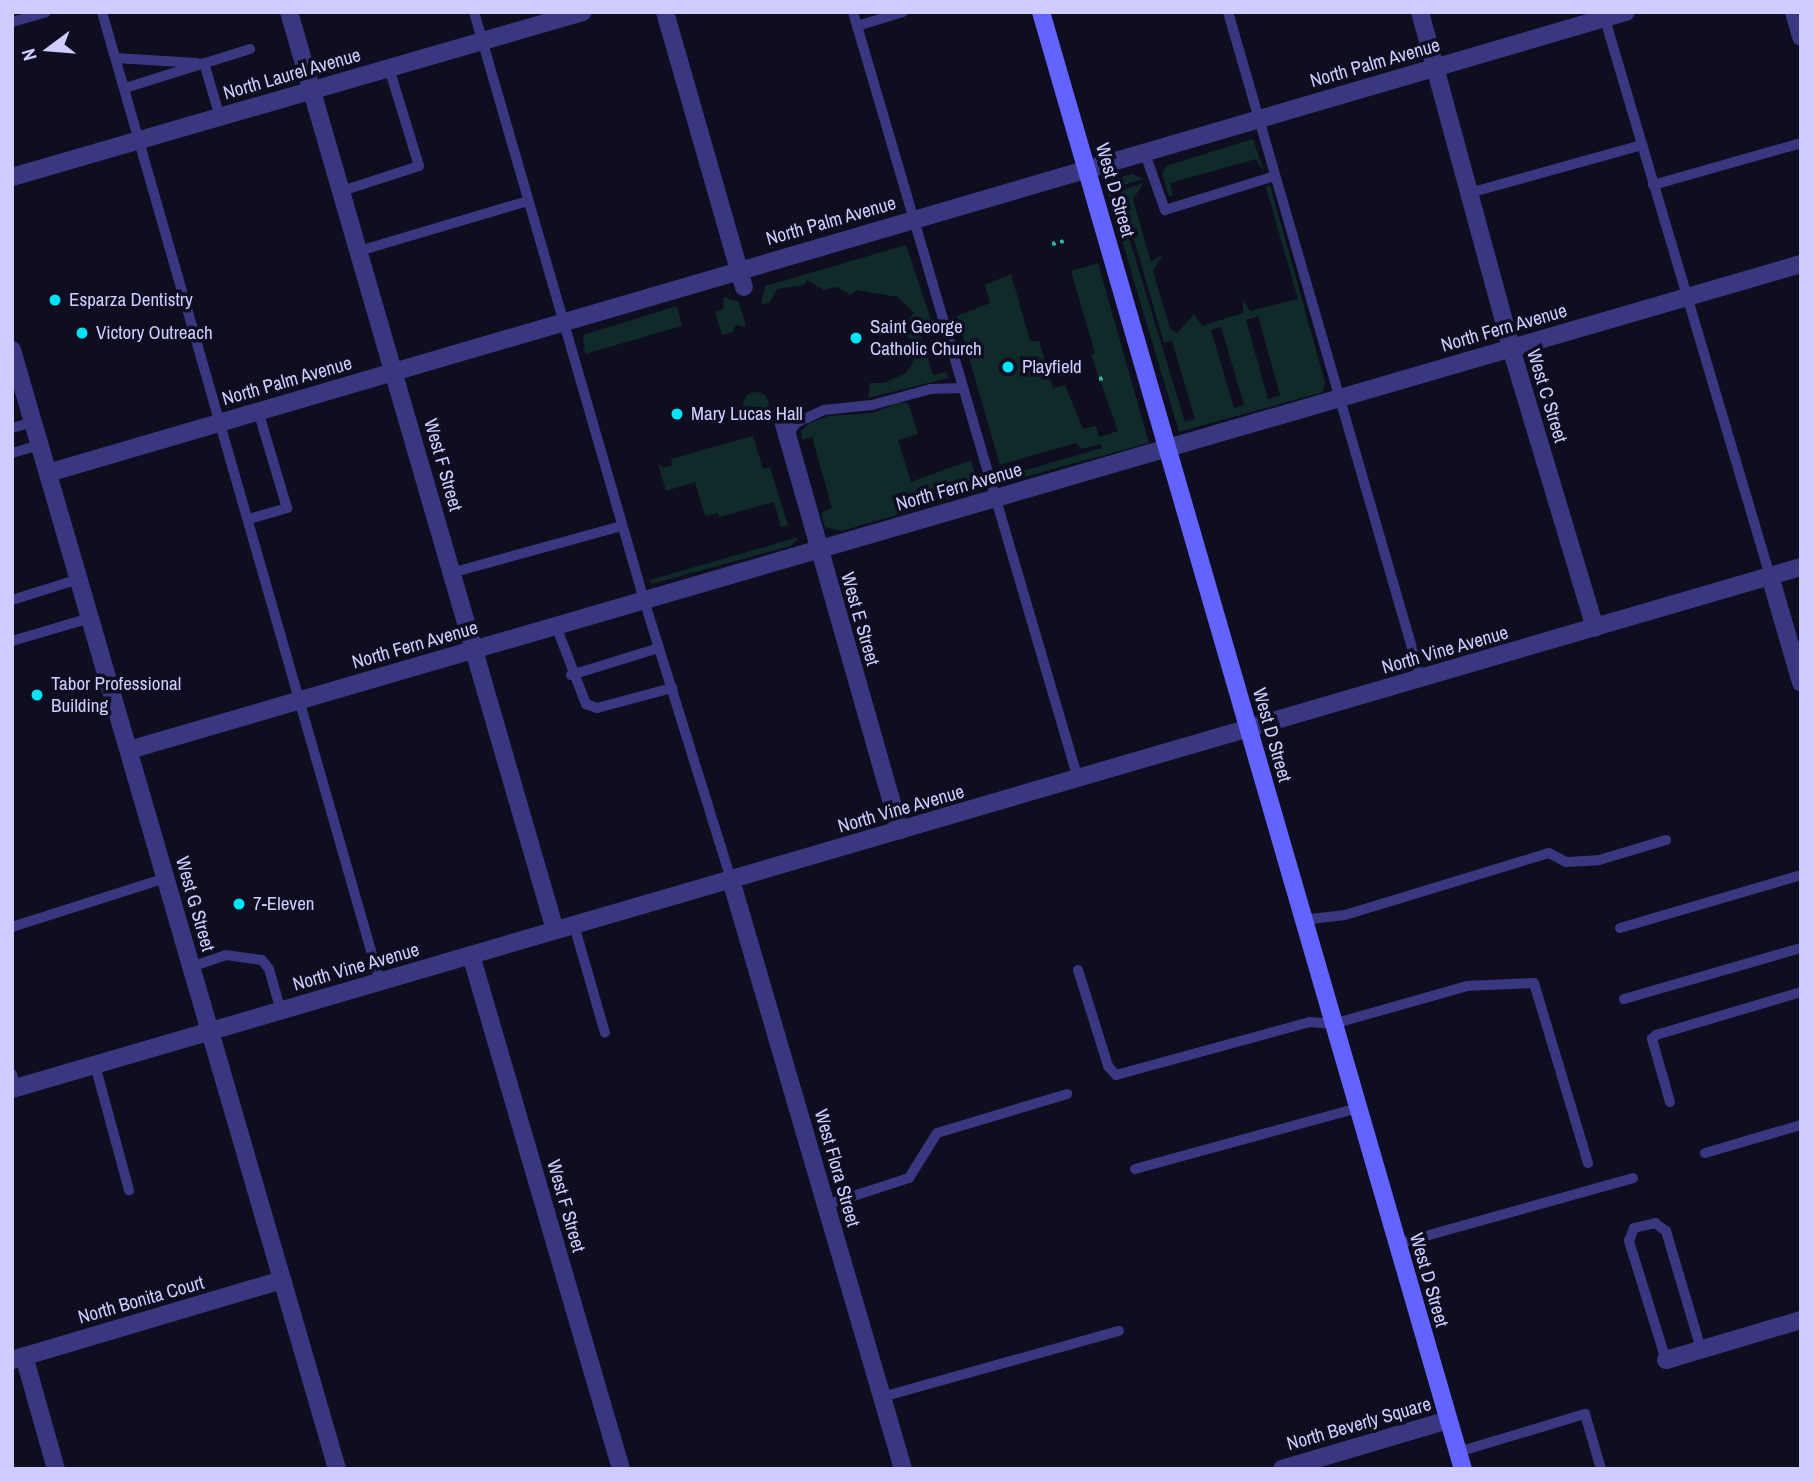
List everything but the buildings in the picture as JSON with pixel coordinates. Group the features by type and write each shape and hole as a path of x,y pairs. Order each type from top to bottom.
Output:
{"main road":[{"name":"West D Street","path":"1041,12 1460,1460"}],"street":[{"name":"West F Street","path":"289,12 555,930"},
{"name":"North Laurel Avenue","path":"12,177 583,12"},
{"path":"665,12 741,278"},
{"name":"West C Street","path":"1420,12 1511,348 1595,628"},
{"name":"North Palm Avenue","path":"48,473 562,322 741,278 915,218 1435,67 1604,15 1626,12"},
{"path":"1794,12 1801,37"},
{"name":"North Fern Avenue","path":"129,750 1801,264"},
{"name":"West G Street","path":"12,350 337,1469"},
{"name":"West E Street","path":"782,417 900,831"},
{"name":"North Vine Avenue","path":"14,1084 95,1065 1801,567"},
{"path":"1770,576 1801,683"},
{"name":"West Flora Street","path":"731,880 903,1469"},
{"name":"West F Street","path":"471,955 621,1469"},
{"name":"North Bonita Court","path":"18,1358 282,1280"},
{"path":"1666,1360 1800,1324"},
{"path":"18,1358 57,1469"},
{"name":"North Beverly Square","path":"1282,1469 1448,1420"}],"lane":[{"path":"12,22 46,12"},
{"path":"102,12 302,700 380,982"},
{"path":"474,12 622,526 731,880"},
{"path":"853,12 1078,779"},
{"path":"857,26 903,12"},
{"path":"1227,12 1421,679"},
{"path":"1604,15 1770,576"},
{"path":"125,88 250,49"},
{"path":"116,58 204,63"},
{"path":"204,63 220,117"},
{"path":"342,191 419,166 389,68"},
{"path":"1653,185 1801,143"},
{"path":"1469,193 1642,145"},
{"path":"1144,151 1165,209 1275,176"},
{"path":"359,251 528,201"},
{"path":"787,436 796,424 824,410 872,405 931,389 963,388"},
{"path":"250,519 287,508 258,411"},
{"path":"12,428 33,422"},
{"path":"12,453 40,444"},
{"path":"451,573 622,526"},
{"path":"12,600 79,579"},
{"path":"12,641 90,618"},
{"path":"556,626 571,675 586,704 597,708 672,688"},
{"path":"571,675 659,649"},
{"path":"1303,920 1345,915 1549,853 1566,862 1599,860 1667,840"},
{"path":"1620,928 1801,874"},
{"path":"12,927 166,878"},
{"path":"574,925 605,1033"},
{"path":"1624,999 1801,948"},
{"path":"191,967 226,955 262,960 270,969 281,1011"},
{"path":"1078,970 1108,1066 1116,1075 1310,1022 1333,1024 1467,986 1534,983 1588,1163"},
{"path":"1670,1102 1652,1039 1656,1035 1801,992"},
{"path":"95,1065 129,1190"},
{"path":"826,1205 909,1178 936,1133 1067,1094"},
{"path":"1135,1169 1358,1108"},
{"path":"1705,1153 1801,1125"},
{"path":"1397,1244 1633,1178"},
{"path":"1666,1360 1629,1241 1634,1228 1655,1223 1666,1231 1701,1349"},
{"path":"883,1398 1119,1331"},
{"path":"1460,1460 1585,1414 1601,1469"}],"path":[{"path":"1052,244 1064,241"},
{"path":"1099,379 1104,378"}],"green space":[{"path":"1253,139 1264,172 1256,159 1170,183 1173,196 1169,196 1162,174 1166,166"},
{"path":"1132,174 1143,179 1114,188 1185,422 1195,419 1172,341 1164,343 1120,191 1144,183 1133,199 1151,262 1163,254 1153,271 1170,328 1177,333 1194,314 1202,326 1243,313 1243,300 1250,311 1298,299 1266,187 1270,185 1325,382 1323,392 1179,432 1106,187 1110,180","holes":["1258,316 1280,395 1268,399 1246,320","1221,327 1244,405 1234,408 1211,330"]},
{"path":"906,245 933,326 919,330 933,375 947,372 948,378 868,398 870,383 884,383 906,373 914,361 905,323 914,313 898,297 856,290 851,295 836,287 824,290 807,280 804,285 777,289 770,302 761,305 765,286"},
{"name":"Playfield","path":"1098,263 1149,443 1002,483 999,478 1102,448 1101,444 1081,449 1076,443 1000,465 957,316 990,303 985,285 1011,274 1030,341 1039,341 1053,388 1065,385 1083,429 1096,426 1099,437 1118,431 1091,355 1095,353 1071,271"},
{"path":"724,297 739,302 746,327 735,325 733,332 722,335 715,312 723,309"},
{"path":"677,306 682,326 585,354 583,335"},
{"path":"756,392 765,396 769,405 765,414 756,418 747,414 743,405 747,396"},
{"path":"898,403 908,403 918,434 898,440 911,482 971,460 979,491 842,531 825,527 821,513 832,508 812,437 802,440 801,431 809,423 828,416 873,413"},
{"path":"753,436 763,469 770,467 788,525 781,527 774,502 719,517 718,513 705,516 695,482 666,491 658,463 663,468 672,465 671,459"},
{"path":"799,537 791,546 651,584 650,580"}],"place":[{"name":"Esparza Dentistry","path":"55,300"},
{"name":"Victory Outreach","path":"82,333"},
{"name":"Saint George Catholic Church","path":"856,338"},
{"name":"Playfield","path":"1008,367"},
{"name":"Mary Lucas Hall","path":"677,414"},
{"name":"Tabor Professional Building","path":"37,695"},
{"name":"7-Eleven","path":"239,904"}]}
